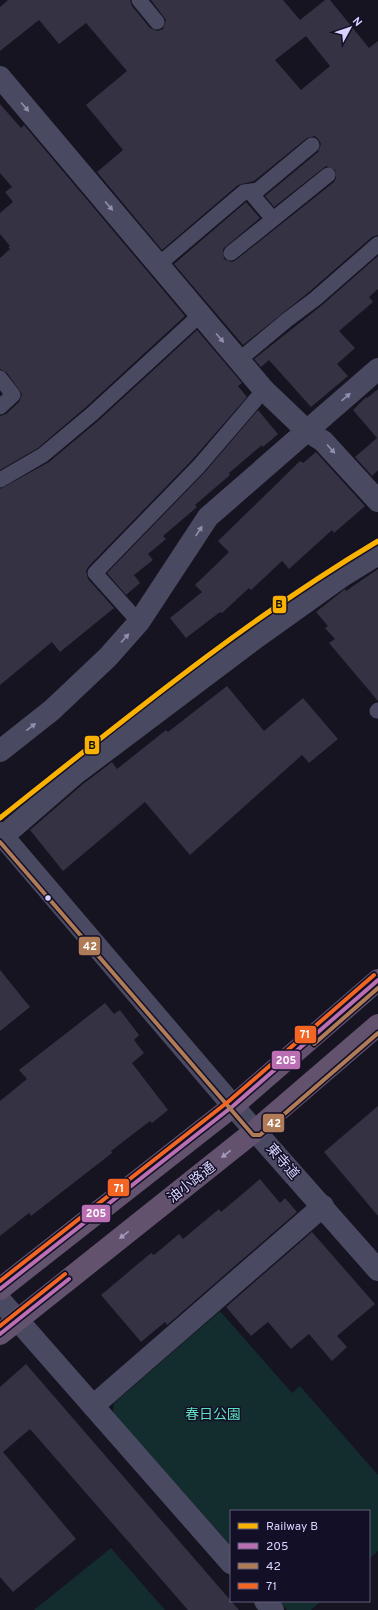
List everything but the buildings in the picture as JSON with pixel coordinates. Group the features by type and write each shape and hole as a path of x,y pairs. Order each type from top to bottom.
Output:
{"highway":[{"path":"0,1289 233,1106 378,980"},
{"name":"油小路通","path":"0,1334 256,1130 378,1025"}],"street":[{"path":"0,77 264,390 307,431 323,440 378,501"},
{"path":"0,751 52,710 108,657 139,622 208,517 378,369"},
{"path":"1,836 75,774 257,636 341,577 378,554"},
{"name":"東寺道","path":"1,836 233,1106 256,1130 378,1270"},
{"path":"93,1406 323,1206"},
{"path":"0,1300 230,1561"},
{"path":"266,1602 273,1610"}],"lane":[{"path":"139,0 157,22"},
{"path":"158,265 244,192 258,190 312,145"},
{"path":"231,254 328,175"},
{"path":"250,192 273,219"},
{"path":"239,360 315,299 378,244"},
{"path":"0,480 43,455 92,414 200,315"},
{"path":"0,378 13,395 0,407"},
{"path":"139,622 95,573 199,466 264,390"}],"green space":[{"name":"春日公園","path":"220,1311 292,1393 300,1386 378,1475 378,1551 370,1558 370,1510 230,1510 230,1545 113,1413 114,1403"},
{"path":"111,1548 165,1610 34,1610"},
{"path":"280,1602 320,1602 311,1610 287,1610"}],"rail line":[{"name":"B","path":"0,818 184,673 231,638 328,572 378,541"}],"transit line":[{"name":"42","path":"0,842 253,1135 260,1135 378,1033"},
{"name":"71","path":"0,1281 229,1101 374,975"},
{"name":"205","path":"0,1289 233,1106 378,980"},
{"name":"42","path":"314,1044 378,988"},
{"name":"71","path":"0,1326 65,1274"},
{"name":"205","path":"0,1334 69,1279"}]}
